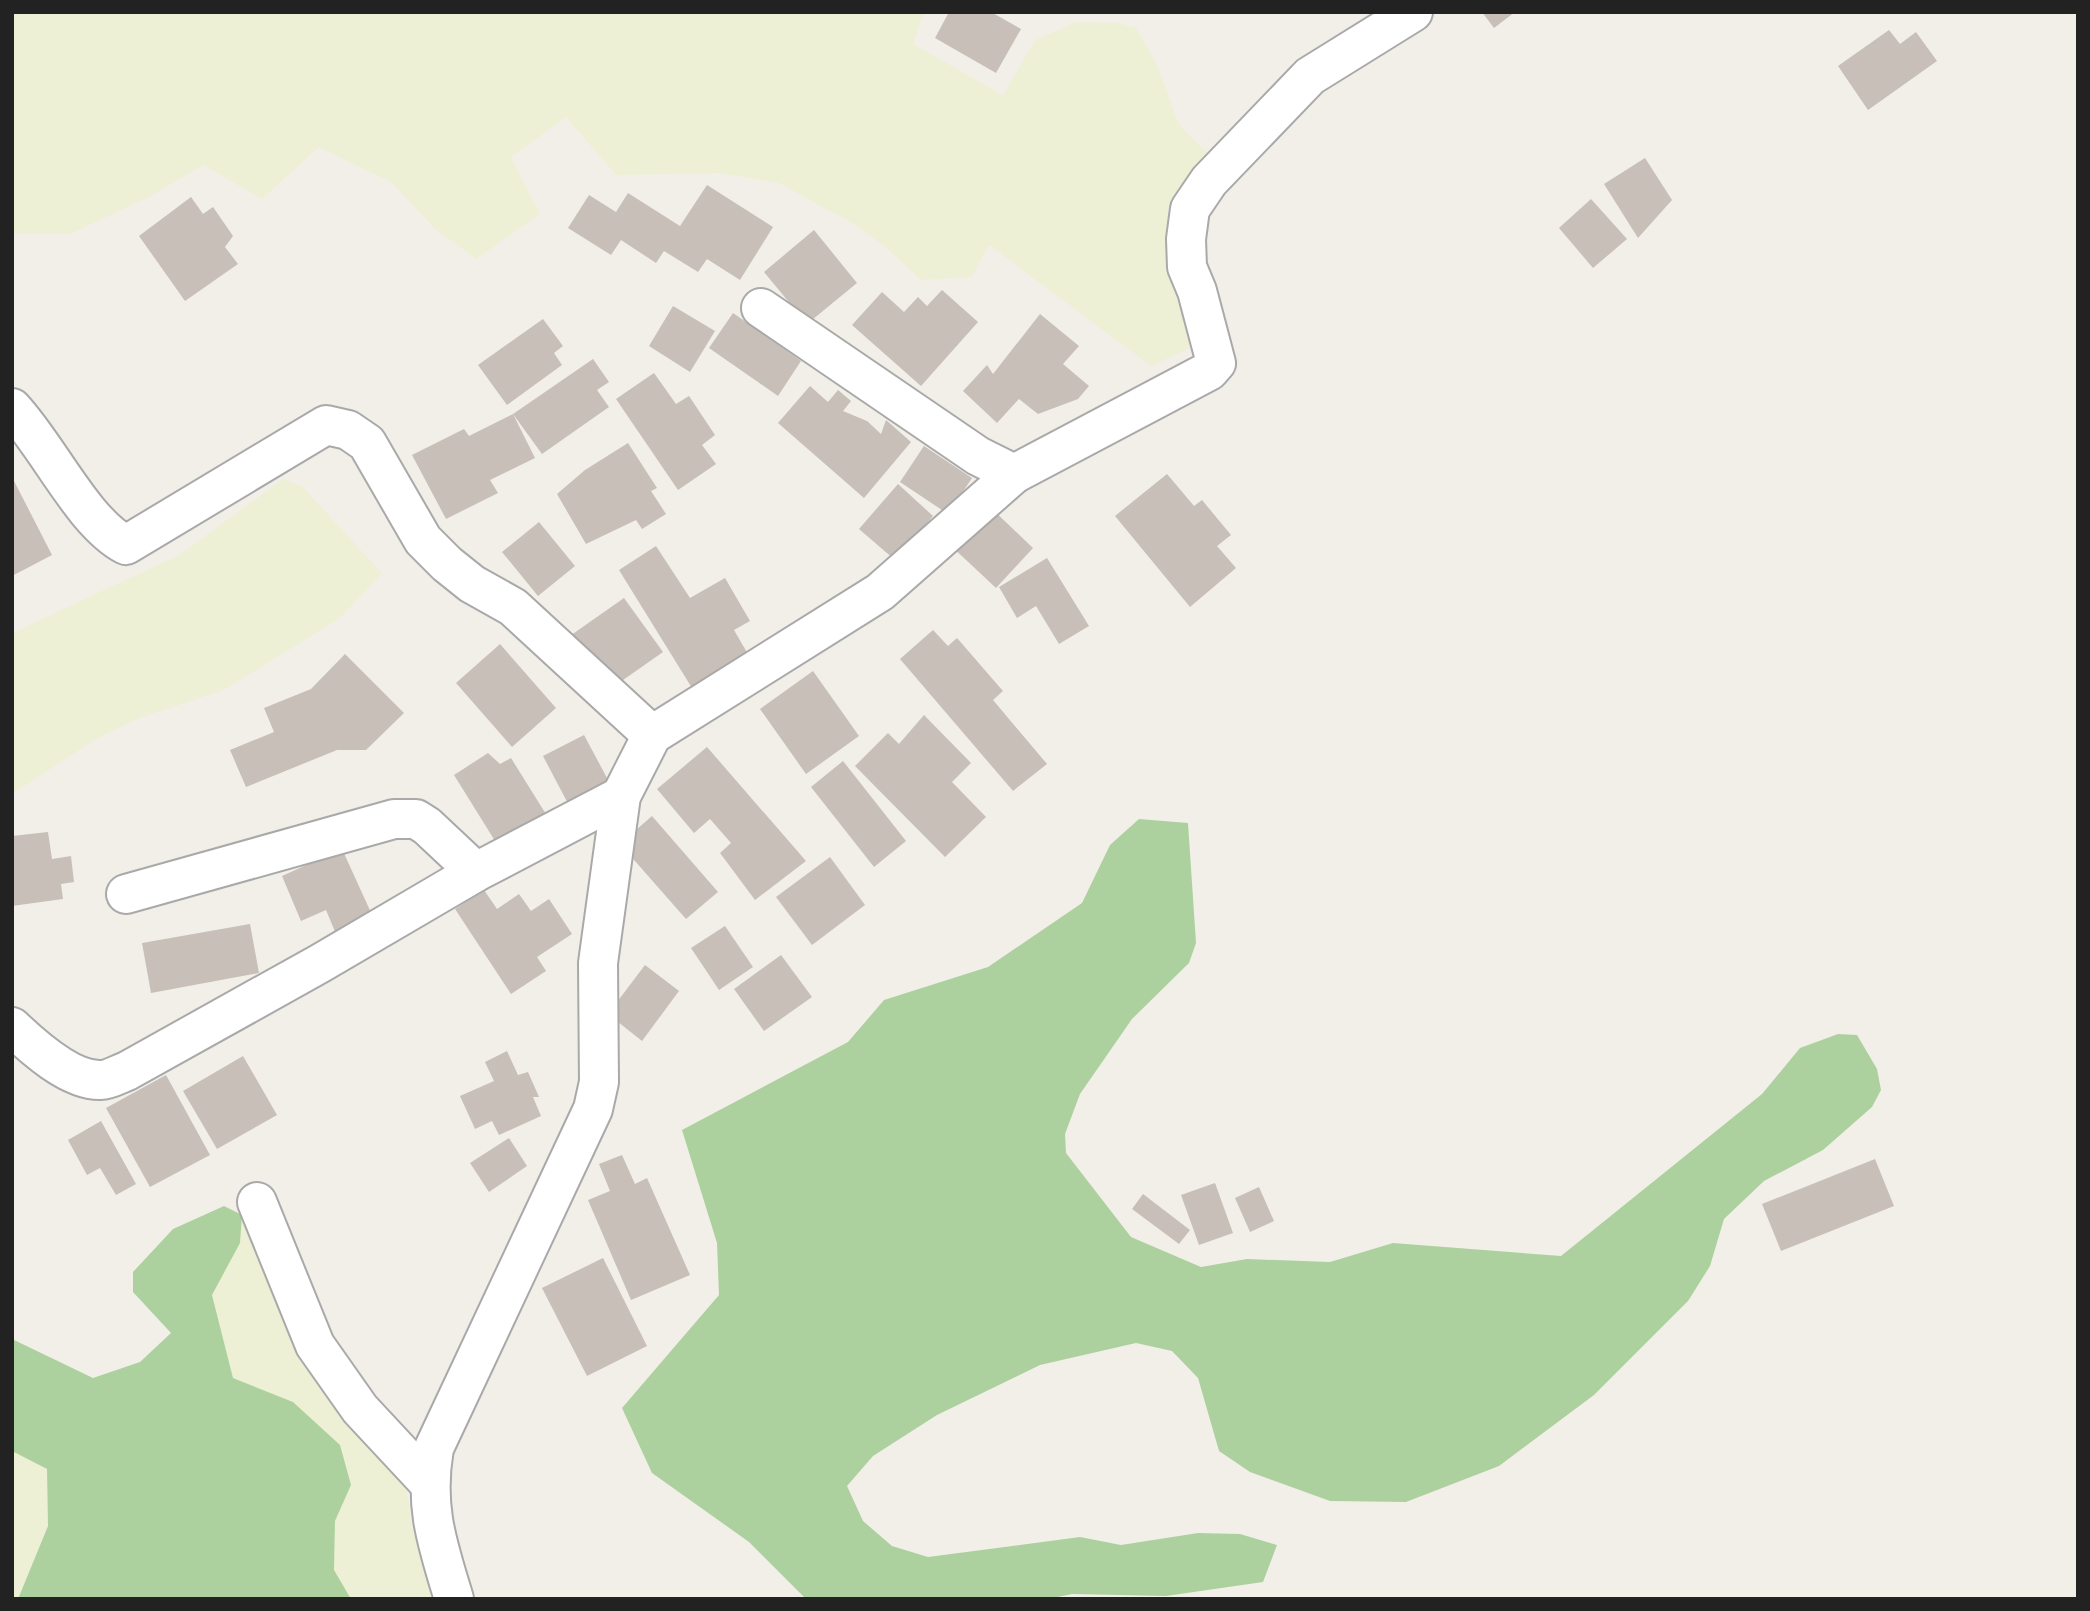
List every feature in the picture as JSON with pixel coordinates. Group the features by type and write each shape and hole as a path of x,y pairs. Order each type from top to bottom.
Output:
{"street":[{"path":"454,1599 433,1529 428,1482 434,1448 593,1110 599,1072 598,963 621,796 652,735 880,592 1014,474 1209,371 1216,363 1214,348 1187,267 1186,239 1191,209 1209,181 1310,76 1413,12"},
{"path":"761,308 978,456 1014,474"},
{"path":"12,408 32,429 97,523 111,537 126,545 326,425 348,430 367,443 423,540 472,584 513,607 652,735"},
{"path":"12,1027 39,1053 83,1077 102,1080 127,1071 319,964 476,872 621,796"},
{"path":"126,894 394,819 416,819 476,872"},
{"path":"257,1202 315,1345 360,1409 428,1482"}],"green space":[{"path":"12,12 924,12 913,44 1003,95 1035,40 1076,22 1117,23 1136,28 1158,67 1178,123 1207,153 1171,200 1168,210 1195,346 1151,366 989,245 972,277 921,280 884,246 852,223 779,183 719,173 616,175 566,117 511,157 540,214 476,259 435,229 392,183 319,147 262,199 203,165 151,196 70,234 12,234"},
{"path":"283,479 302,486 382,573 340,618 224,690 137,719 96,739 12,794 12,633 179,555"},
{"path":"1139,819 1188,823 1196,943 1189,963 1132,1019 1080,1094 1065,1134 1066,1153 1131,1237 1201,1267 1247,1259 1330,1262 1393,1243 1561,1256 1762,1094 1800,1048 1838,1034 1857,1035 1877,1069 1881,1090 1872,1107 1823,1150 1764,1181 1724,1219 1710,1266 1688,1301 1594,1395 1499,1466 1406,1502 1330,1501 1250,1472 1219,1451 1198,1378 1172,1351 1136,1343 1040,1365 937,1415 873,1456 847,1486 863,1521 892,1546 928,1557 1080,1537 1121,1545 1198,1533 1240,1534 1277,1545 1263,1582 1166,1596 1072,1594 1048,1599 806,1599 749,1542 652,1473 622,1408 719,1295 717,1243 682,1130 848,1042 884,1000 988,967 1082,903 1110,845"},
{"path":"224,1206 242,1215 240,1243 212,1295 233,1378 293,1402 340,1445 351,1485 335,1521 334,1570 351,1599 18,1599 48,1526 47,1469 12,1451 12,1339 93,1378 140,1362 171,1333 133,1292 133,1272 173,1229"},
{"path":"242,1215 406,1485 413,1531 440,1599 351,1599 334,1570 335,1521 351,1485 293,1402 233,1378 212,1295 239,1243"},
{"path":"13,1451 47,1469 48,1526 18,1599 12,1599"}],"building":[{"path":"949,12 991,12 1021,29 996,73 935,38"},
{"path":"1482,12 1515,12 1494,28"},
{"path":"1889,30 1900,44 1916,32 1937,61 1868,110 1838,66"},
{"path":"1645,158 1672,200 1638,238 1604,184"},
{"path":"707,185 773,227 740,280 707,259 698,272 664,251 656,263 621,240 611,255 568,228 589,195 616,212 628,193 680,226"},
{"path":"191,197 203,214 213,207 233,236 225,247 238,264 185,301 139,236"},
{"path":"1591,199 1627,239 1593,268 1559,228"},
{"path":"814,230 857,283 807,324 764,272"},
{"path":"942,290 978,322 921,386 852,325 882,292 904,312 918,297 927,306"},
{"path":"673,306 715,331 690,372 649,346"},
{"path":"733,313 756,329 759,319 778,332 772,340 801,361 778,396 709,348"},
{"path":"1040,314 1079,346 1063,364 1089,386 1078,399 1038,414 1019,399 997,423 963,391 987,365 993,374"},
{"path":"543,319 563,346 554,353 562,365 507,405 478,365"},
{"path":"593,359 609,382 597,390 609,407 542,454 513,414"},
{"path":"654,373 676,404 689,396 715,435 702,445 716,464 678,490 616,399"},
{"path":"810,386 828,402 838,390 851,401 843,411 867,421 881,434 886,420 911,442 864,498 778,423"},
{"path":"513,414 535,458 490,480 498,493 446,519 412,455 464,429 469,436"},
{"path":"628,443 657,488 651,491 666,514 642,529 636,520 586,544 557,494 585,470"},
{"path":"924,446 972,478 948,514 900,482"},
{"path":"1167,474 1194,506 1202,500 1231,535 1217,546 1236,568 1190,607 1115,516"},
{"path":"12,477 52,555 12,576"},
{"path":"898,484 933,516 895,560 859,529"},
{"path":"987,504 1033,548 996,588 949,544"},
{"path":"539,522 575,566 538,596 502,552"},
{"path":"656,546 690,598 725,578 750,621 734,630 749,656 692,688 619,570"},
{"path":"1047,558 1089,626 1059,644 1036,606 1017,618 999,587"},
{"path":"624,598 663,652 606,692 567,638"},
{"path":"933,630 948,646 957,638 1003,691 993,700 1047,764 1013,791 900,659"},
{"path":"500,644 556,708 512,747 456,683"},
{"path":"345,654 404,713 366,750 337,750 246,787 230,750 274,732 264,708 311,689"},
{"path":"813,671 859,736 806,774 760,709"},
{"path":"924,715 971,763 952,782 986,817 945,857 855,766 888,733 899,744"},
{"path":"584,735 614,791 573,813 543,756"},
{"path":"707,747 806,861 755,900 720,853 731,843 710,819 694,833 657,789"},
{"path":"488,753 500,764 511,758 549,819 500,849 454,775"},
{"path":"843,761 906,841 874,867 811,787"},
{"path":"652,816 718,892 686,919 620,844"},
{"path":"48,832 52,859 71,856 74,882 61,884 63,899 12,906 12,836"},
{"path":"342,849 373,917 336,934 326,910 301,921 282,876"},
{"path":"830,857 865,905 812,945 776,897"},
{"path":"484,890 497,909 519,894 531,911 549,899 572,934 537,957 546,971 511,994 455,909"},
{"path":"250,924 259,973 151,993 142,943"},
{"path":"725,926 753,967 719,990 691,948"},
{"path":"781,955 812,997 764,1031 734,989"},
{"path":"645,965 679,991 642,1041 608,1014"},
{"path":"507,1051 518,1075 528,1072 539,1097 533,1097 541,1116 499,1135 492,1121 475,1129 460,1096 494,1081 485,1062"},
{"path":"243,1056 277,1115 217,1149 183,1091"},
{"path":"166,1075 210,1155 150,1187 106,1108"},
{"path":"101,1121 136,1184 116,1195 100,1168 87,1175 68,1140"},
{"path":"509,1138 527,1166 489,1192 470,1163"},
{"path":"622,1155 635,1184 647,1178 690,1275 631,1300 588,1200 610,1191 599,1164"},
{"path":"1875,1159 1894,1206 1781,1251 1762,1204"},
{"path":"1215,1183 1233,1233 1199,1245 1181,1195"},
{"path":"1259,1187 1274,1221 1250,1232 1235,1198"},
{"path":"1143,1194 1190,1230 1179,1244 1132,1209"},
{"path":"603,1258 647,1346 587,1376 542,1288"}]}
